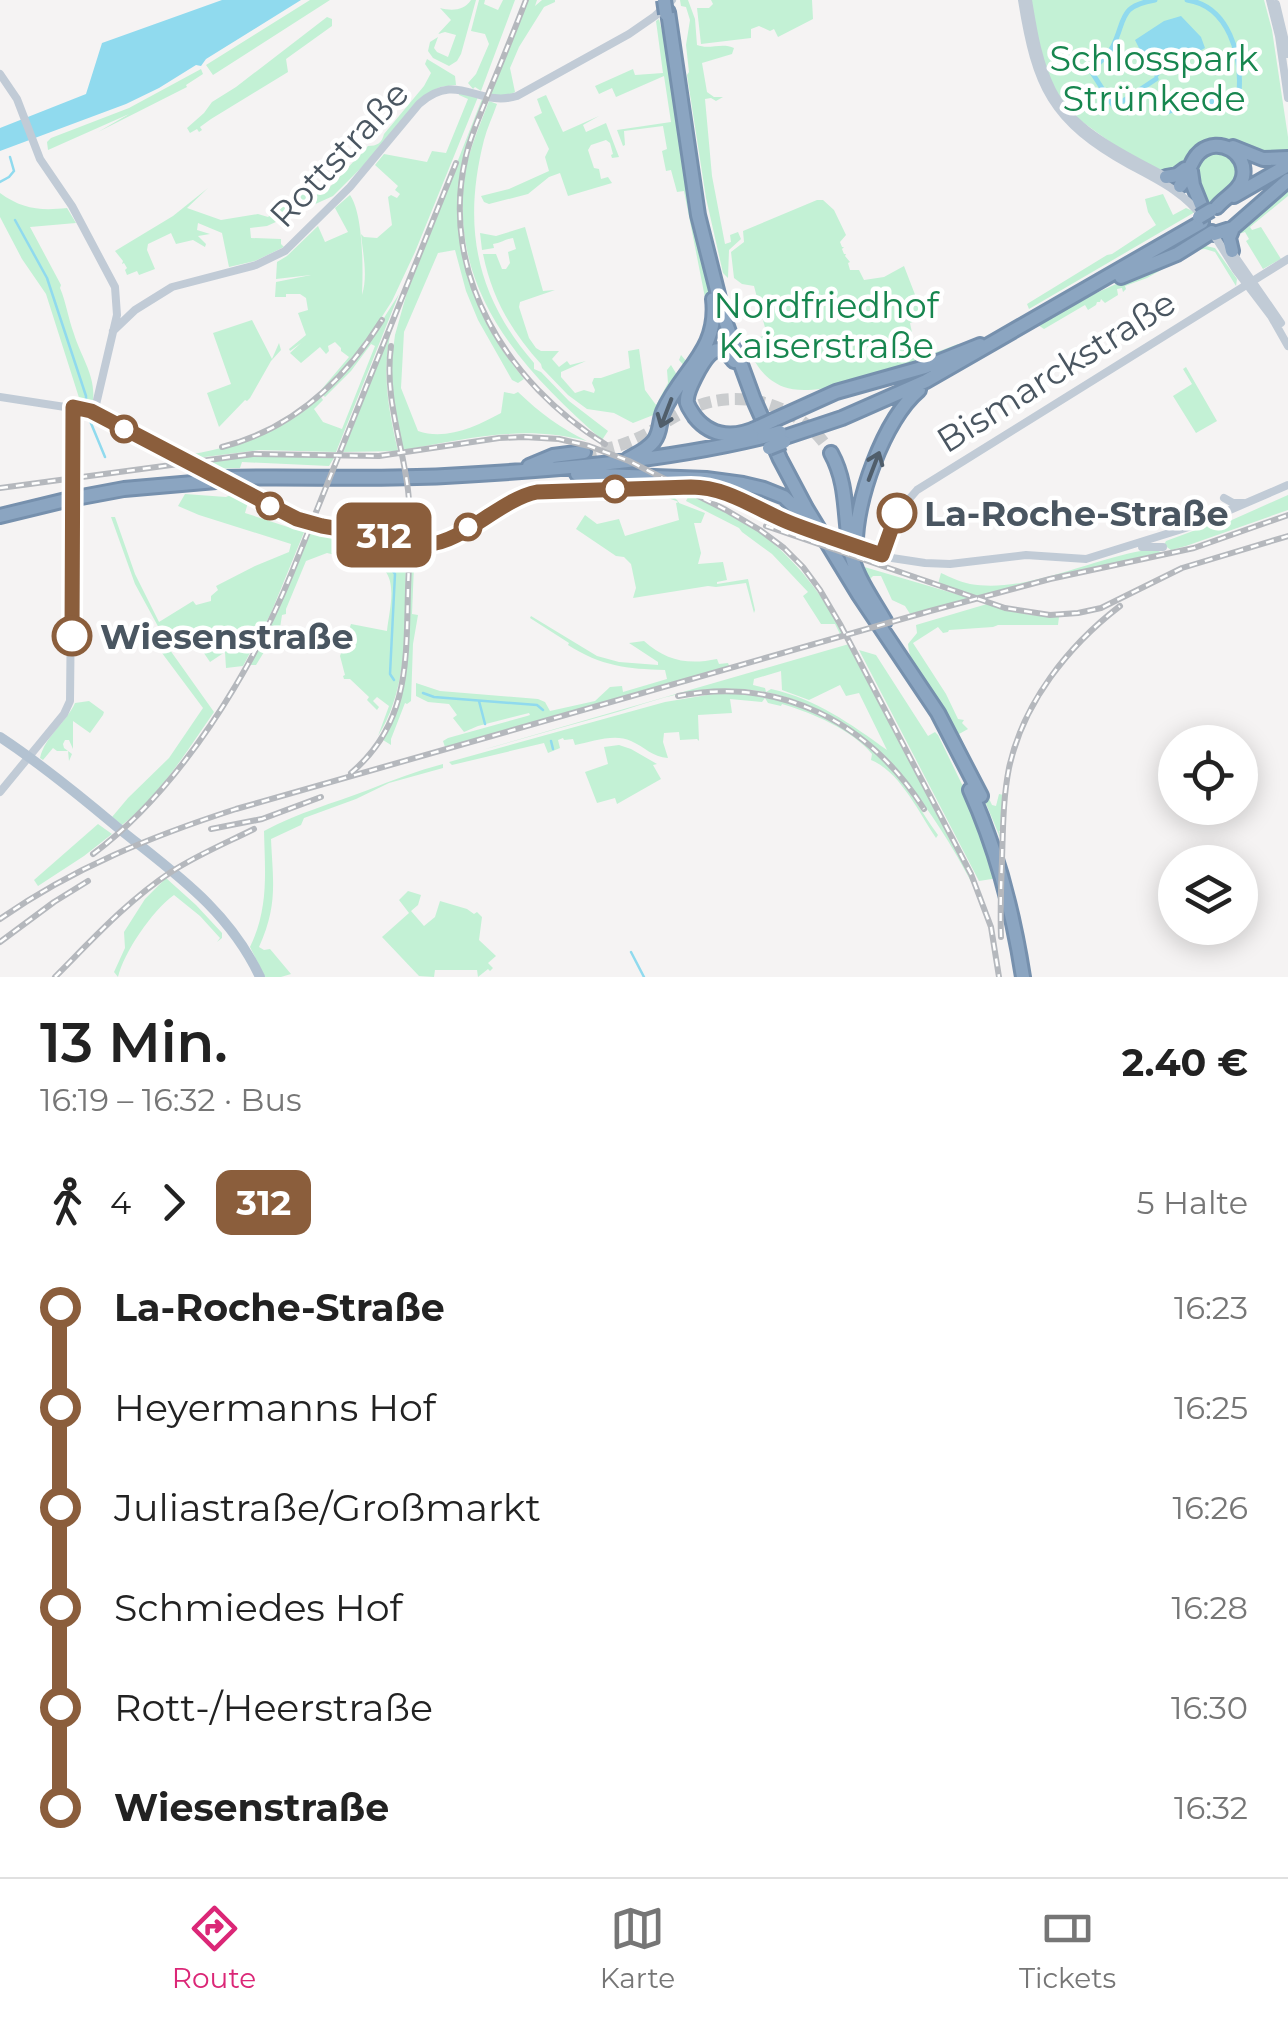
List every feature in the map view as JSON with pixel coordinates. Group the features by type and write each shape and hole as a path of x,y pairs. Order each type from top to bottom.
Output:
{"highway":[{"path":"622,463 655,440 665,408 708,342 715,314 688,172 667,4"},
{"path":"667,4 698,214 724,318 754,400 813,520 938,713 982,796"},
{"path":"1215,225 1188,169 1198,151 1214,144 1232,146 1288,165"},
{"path":"857,409 1215,225 1241,184 1244,172 1240,158 1227,148 1212,146 1199,152 1175,185"},
{"path":"1072,298 1193,245 1288,165"},
{"path":"780,433 836,392 967,352 1215,225 1288,180"},
{"path":"709,278 737,368"},
{"path":"764,439 718,433 702,424 688,406 688,390 711,353 728,352 811,527"},
{"path":"870,594 860,570 856,539 866,488 890,425 916,392 943,375 967,352"},
{"path":"219,479 455,481 676,462 857,409 948,369"},
{"path":"0,508 102,489 219,479 442,476 622,463 764,439"},
{"path":"517,470 553,456 584,452"},
{"path":"831,453 841,474 854,568 960,746 982,796 1013,891 1026,977"},
{"path":"570,474 706,478 743,484 784,497 795,505 926,706 964,775 984,820 1006,889 1026,977"},
{"path":"0,516 73,495"},
{"path":"1012,920 1013,977"}],"main road":[{"path":"0,740 185,888 216,918 245,954 257,977"}],"street":[{"path":"1025,0 1042,67 1060,103 1096,136 1175,185 1215,225 1288,346"},
{"path":"1272,0 1288,54"},
{"path":"1272,0 1288,98"},
{"name":"Rottstraße","path":"120,314 136,310 172,287 256,265 285,251 350,187 419,104 433,94 458,88 496,100 511,98 643,25 667,4"},
{"path":"0,74 13,92 43,165 72,206 116,294 120,314 91,411"},
{"path":"1175,185 1215,225"},
{"name":"Bismarckstraße","path":"882,555 894,517 917,490 1288,259"},
{"path":"1250,282 1270,304 1288,336"},
{"path":"0,397 91,411 282,512 322,526 436,544 530,493 698,487 728,493 782,520 882,555 919,563 950,564 1026,556 1086,559 1195,525 1288,485"},
{"path":"0,792 64,714 70,696 73,407"},
{"path":"1224,498 1233,503 1248,503"},
{"path":"1128,547 1162,547"}],"green space":[{"path":"310,0 330,0 213,75 206,65"},
{"path":"476,0 461,54 449,66 428,51 430,42 438,37 434,48 448,57 456,35 438,34 451,20 440,8 457,9"},
{"path":"479,0 498,10 503,0 515,0 481,91 468,83 489,44 485,34 471,31"},
{"path":"528,0 537,0 535,6 542,0 555,2 544,7 519,47 510,68 515,92 489,95"},
{"path":"680,0 688,0 695,19 697,45 734,48 732,54 702,63 707,92 723,97 716,101 705,99 712,176 725,244 731,242 730,235 738,232 741,239 729,250 728,278 723,273 706,198 687,75 690,20"},
{"path":"711,0 812,0 813,19 778,37 774,29 759,26 751,29 751,38 701,44 697,8 709,8"},
{"name":"Schlosspark Strünkede","path":"1030,0 1264,0 1272,30 1288,155 1275,156 1221,140 1190,155 1179,171 1165,174 1124,152 1077,118 1054,91 1042,58"},
{"path":"327,17 332,19 332,26 286,59 288,72 211,119 199,132 197,129 190,133 187,128 212,102"},
{"path":"659,19 671,70 692,218 712,306 711,326 707,339 687,369 679,360 681,355 686,361 710,323 684,191 677,192 671,170 666,171 663,126 624,131 623,146 617,130 671,122 664,76 616,97 612,88 599,94 595,86 633,69 635,75 663,73 656,21"},
{"path":"427,59 455,76 456,85 440,87 425,95 333,196 267,226 250,228 251,238 281,239 284,247 255,261 229,267 222,233 198,223 197,230 210,234 198,236 205,247 193,240 176,244 171,233 148,244 155,269 127,275 127,268 115,251 173,216 208,188 187,208 221,220 258,214 268,217 296,193 328,189 368,146 380,142 424,86 431,73 425,64"},
{"path":"201,69 203,74 187,87 98,132 129,114 48,150 51,138 129,108"},
{"path":"459,92 478,97 415,252 392,301 360,351 322,393 349,357 335,342 328,346 326,354 320,347 301,363 290,353 301,343 289,349 306,335 298,313 308,310 306,298 300,294 275,297 276,282 311,275 276,279 277,262 318,226 325,242 348,232 335,208 350,195 360,230 362,295 365,273 361,234 377,238 392,225 388,197 397,198 400,194 395,190 398,186 375,165 384,154 427,162 432,151 446,153 468,99"},
{"path":"546,95 563,132 599,116 583,125 586,132 606,123 619,157 612,158 606,140 588,150 601,179 608,177 612,183 568,196 560,173 528,194 484,202 481,196 509,189 549,171 545,157 549,149 534,117 542,113 537,99"},
{"path":"482,99 485,100 466,152 459,189 461,248 477,303 490,330 524,379 518,383 512,380 478,320 455,250 438,253 404,332 401,388 418,431 439,434 472,427 501,413 504,392 518,392 551,420 587,441 517,433 403,450 391,388 395,335 409,285"},
{"path":"489,101 497,104 484,140 474,202 479,259 487,286 534,369 608,431 602,440 544,385 519,355 480,291 468,255 463,216 465,174"},
{"path":"1214,148 1235,157 1240,176 1228,193 1208,205 1193,175 1198,158"},
{"path":"1288,184 1288,196 1250,227 1261,227 1281,259 1263,269 1246,241 1249,239 1245,232 1232,232"},
{"path":"0,193 32,208 67,208 76,223 30,227 61,285 90,375 93,401 81,404 46,294 0,217"},
{"path":"1163,194 1173,215 1186,208 1195,212 1029,309 1027,304 1156,225 1145,199"},
{"name":"Nordfriedhof Kaiserstraße","path":"823,200 834,210 846,235 840,242 850,270 859,270 864,280 884,277 904,266 924,318 910,323 921,358 958,344 959,349 871,378 821,389 784,387 765,374 745,341 767,335 754,286 734,278 731,252 744,242 743,231"},
{"path":"525,227 543,291 555,290 520,302 529,338 536,348 559,351 552,359 559,367 567,361 570,365 586,361 561,372 575,393 594,393 594,378 630,368 628,351 639,349 645,390 656,405 668,383 667,370 671,365 680,380 661,412 633,423 614,413 587,409 542,368 504,313 483,254 496,254 502,269 506,269 510,263 508,252 516,249 513,238 482,250 480,233 496,236"},
{"path":"1201,245 1215,248 1237,279 1236,286 1215,252 1196,250 1125,286 1123,292 1122,288 1117,289 1118,295 1105,303 1101,299 1088,310 1085,305 1044,329 1038,325 1092,295"},
{"path":"399,294 336,452 259,450 189,459 182,456 256,437 290,420 321,397 323,400 314,409 323,422 342,429 375,346 371,344 351,371 323,395 363,351"},
{"path":"252,320 272,359 279,343 281,350 250,398 219,427 207,393 231,384 213,333"},
{"path":"392,327 387,389 398,451 343,452"},
{"path":"1186,367 1217,421 1196,433 1173,396 1192,384 1183,369"},
{"path":"259,455 335,456 329,466 242,462 240,468 207,469 195,463"},
{"path":"237,492 249,499 245,513 297,530 301,523 307,525 271,613 243,666 226,668 225,652 210,662 191,634 181,641 186,648 166,641 135,584 111,517 115,517 135,574 159,622 193,601 196,605 211,601 218,590 216,586 289,552 291,544 178,506 185,494 226,497"},
{"path":"690,493 739,519 786,555 811,583 843,633 835,624 821,624 803,596 808,592 772,554 739,528 686,501"},
{"path":"1288,495 1288,510 1186,546 1171,550 1164,545 1166,541 1220,521 1225,523"},
{"path":"676,503 705,513 701,523 694,523 701,553 698,564 723,562 727,580 717,584 748,579 754,613 746,583 633,598 636,588 631,564 576,529 585,515 597,524 619,519 625,536 679,520"},
{"path":"312,527 346,533 344,543 373,551 370,563 327,553 306,561 268,652 256,665 249,665 272,622"},
{"path":"402,542 406,543 402,667 389,714 378,736 389,706 377,697 373,701 379,707 377,710 350,679 344,679 340,656 351,624 387,631 391,583 382,568 374,564 376,552 400,558"},
{"path":"411,543 422,545 420,559 414,565 412,614 418,615 411,701 405,703 391,745 383,740 397,710 406,675"},
{"path":"1153,549 1166,554 1073,572 979,598 938,584 941,573 970,584 1015,584"},
{"path":"861,566 973,599 912,617 905,606 892,600 881,576 870,579 871,592"},
{"path":"987,604 1030,615 1059,617 1058,625 998,625 943,633 938,627 913,643 958,719 964,720 962,723 968,729 959,734 992,805 996,806 999,794 1004,795 1001,840 954,734 917,673 908,644 917,633 916,625"},
{"path":"531,616 597,656 619,662 658,665 629,643 644,641 669,657 696,662 717,659 730,668 445,747 443,741 448,738 530,715 464,732 453,718 457,715 449,704 428,702 416,696 416,683 440,691 538,699 550,711 595,701 610,687 622,686 623,692 667,679 665,670 626,667 592,658"},
{"path":"165,643 214,712 161,786 122,825 112,817 169,758 203,708 156,648"},
{"path":"849,644 978,895 930,813 901,776 869,744 832,717 792,699 746,689 695,691 482,750","holes":["781,671 782,690 809,700 840,685 846,696 859,693 887,750 832,714 787,693 771,689 766,692 765,688 753,685 754,679"]},
{"path":"859,650 876,655 928,736 935,732 938,735 974,809 998,878 979,881"},
{"path":"719,693 765,697 788,703 851,731 886,760 938,835 936,838 900,783 871,760 872,754 854,737 819,717 768,703 765,698 762,702 730,699 732,713 698,715 699,741 680,740 679,732 664,733 668,758 624,739 575,745 573,739 563,738 558,740 560,748 548,753 544,743 452,765 449,762 665,702"},
{"path":"89,701 103,715 90,733 73,721 73,749 69,740 63,744 68,751 53,748 43,760 40,758 75,703"},
{"path":"619,745 657,764 653,765 661,779 617,804 615,798 597,803 585,772 608,764 604,747"},
{"path":"443,764 443,768 389,783 304,818 301,825 271,839 272,906 259,947 270,949 291,974 265,977 250,947 263,904 264,831 316,809 405,776"},
{"path":"98,824 112,834 38,886 34,880"},
{"path":"166,878 196,905 222,933 222,938 217,942 220,938 200,916 174,895 140,933 118,977 114,972 125,948 124,932 145,899"},
{"path":"408,891 421,895 411,911 424,926 435,917 440,901 477,912 482,917 479,940 496,956 488,963 493,968 478,977 477,970 435,970 434,977 419,976 382,937 409,913 399,900"}],"water":[{"path":"222,0 301,0 206,59 201,66 196,65 159,88 0,151 0,128 86,94 102,43"},
{"path":"1181,16 1201,37 1205,48 1163,71 1156,79 1149,59 1135,40 1164,21"}],"waterway":[{"path":"1155,0 1129,10 1111,50 1091,71 1114,107 1156,79"},
{"path":"1151,92 1159,109 1165,112 1232,97 1239,92 1235,49 1223,22 1201,4 1187,0"},
{"path":"0,182 14,171 10,157"},
{"path":"15,220 47,278 86,403"},
{"path":"88,416 105,457"},
{"path":"371,558 386,562 395,574 390,674 394,680"},
{"path":"423,693 537,705 543,710"},
{"path":"479,701 485,724"},
{"path":"551,741 553,749"},
{"path":"631,952 644,977"}],"tunnel":[{"path":"584,452 634,440 697,406 735,399 790,413 820,437 831,453"}],"railway":[{"path":"526,0 468,148 460,200 462,242 472,283 511,358 538,390 605,444"},
{"path":"93,854 125,827 184,762 256,649 292,572 456,163"},
{"path":"222,447 272,428 314,400 351,363 382,320"},
{"path":"351,773 385,733 405,665 410,515 392,401 391,346"},
{"path":"0,488 253,454 379,456 499,438 559,439 629,461 760,530 784,548 820,590 971,874 991,927 999,977"},
{"path":"0,919 56,884 114,855 236,809 930,611 1050,579 1194,548 1288,515"},
{"path":"766,526 1005,608 1050,615 1101,608 1182,568 1288,536"},
{"path":"1001,937 1004,802 1016,744 1050,678 1083,639 1120,606"},
{"path":"678,696 752,693 819,712 877,752 924,809"},
{"path":"211,829 262,819 321,797"},
{"path":"55,977 155,883 254,829"},
{"path":"0,942 88,881"}],"bus line":[{"name":"312","path":"72,636 73,407 91,411 297,519 428,544 444,541 522,496 537,492 712,488 792,524 882,555 897,513"}],"place":[{"name":"La-Roche-Straße","path":"897,513"},
{"name":"Wiesenstraße","path":"72,636"}]}
